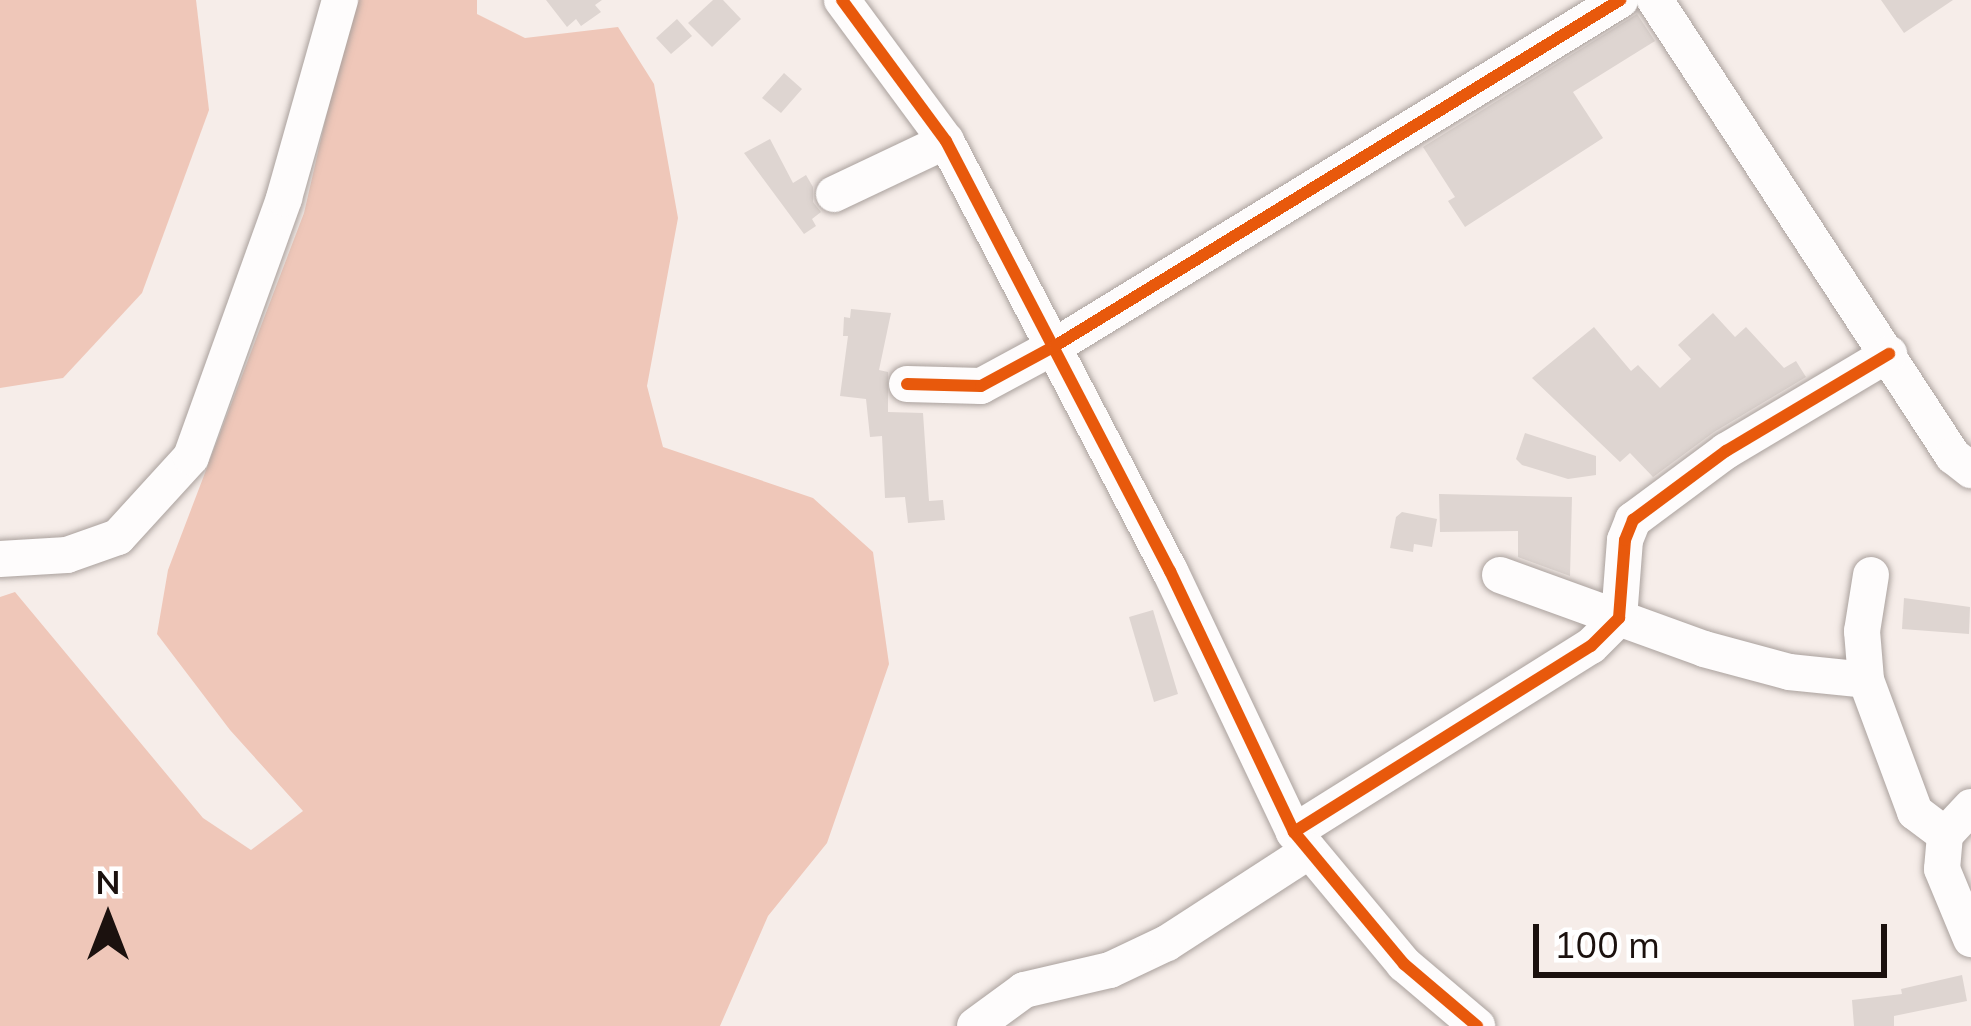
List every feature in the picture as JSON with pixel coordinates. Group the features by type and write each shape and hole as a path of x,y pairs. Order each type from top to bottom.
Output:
{"street":[{"path":"0,559 67,555 118,537 190,457 284,198 340,0"},
{"path":"842,0 946,141 1055,346 1302,841 1404,964 1477,1026"},
{"path":"907,384 981,386 1055,346 1620,0"},
{"path":"1655,0 1953,456 1971,470"},
{"path":"834,194 946,141"},
{"path":"975,1026 1024,990 1110,970 1167,943 1302,841 1591,646 1619,618 1624,540 1633,520 1726,451 1889,354"},
{"path":"1500,575 1790,672 1866,680"},
{"path":"1871,575 1862,631 1866,680 1915,812 1945,835"},
{"path":"1971,807 1945,835 1942,869 1971,939"}],"shaded area":[{"path":"0,0 196,0 209,110 142,293 63,378 0,388"},
{"path":"353,0 477,0 477,14 525,38 618,27 654,84 678,218 647,386 663,447 813,498 873,552 889,664 827,843 768,916 720,1026 0,1026 0,597 15,592 203,818 251,850 303,811 230,730 157,634 168,570 304,213"}],"building":[{"path":"546,0 602,0 595,5 601,12 581,26 576,19 567,27"},
{"path":"713,0 723,0 741,19 712,47 688,23"},
{"path":"1881,0 1953,0 1904,33"},
{"path":"1637,14 1655,41 1573,92 1603,138 1465,227 1448,201 1455,197 1423,147"},
{"path":"677,19 692,36 671,54 656,38"},
{"path":"784,73 802,89 781,113 762,98"},
{"path":"770,139 793,183 806,175 813,187 813,202 821,212 812,219 816,226 804,234 744,153"},
{"path":"851,309 891,313 879,370 888,372 888,412 923,413 929,501 943,500 945,520 908,523 905,497 885,498 882,436 870,437 866,399 840,396 848,336 843,336 844,317 850,318"},
{"path":"1713,313 1735,337 1746,327 1784,368 1796,361 1806,377 1714,432 1653,477 1630,453 1620,462 1532,378 1594,327 1631,371 1638,365 1660,388 1691,359 1678,345"},
{"path":"1525,433 1596,456 1596,475 1568,479 1522,465 1516,459"},
{"path":"1439,494 1572,497 1570,576 1518,557 1518,531 1440,532"},
{"path":"1402,512 1437,519 1432,547 1414,544 1413,552 1390,548 1396,517"},
{"path":"1904,598 1970,607 1969,634 1902,629"},
{"path":"1153,610 1178,694 1154,702 1129,617"},
{"path":"1962,975 1967,1001 1894,1016 1894,1026 1854,1026 1852,1000 1902,994 1901,989"}],"cycle path":[{"path":"842,0 946,141 1170,571 1294,832 1404,964 1477,1026"},
{"path":"907,384 981,386 1055,346 1620,0"},
{"path":"1294,832 1591,646 1619,618 1625,540 1633,520 1726,451 1889,354"}]}
